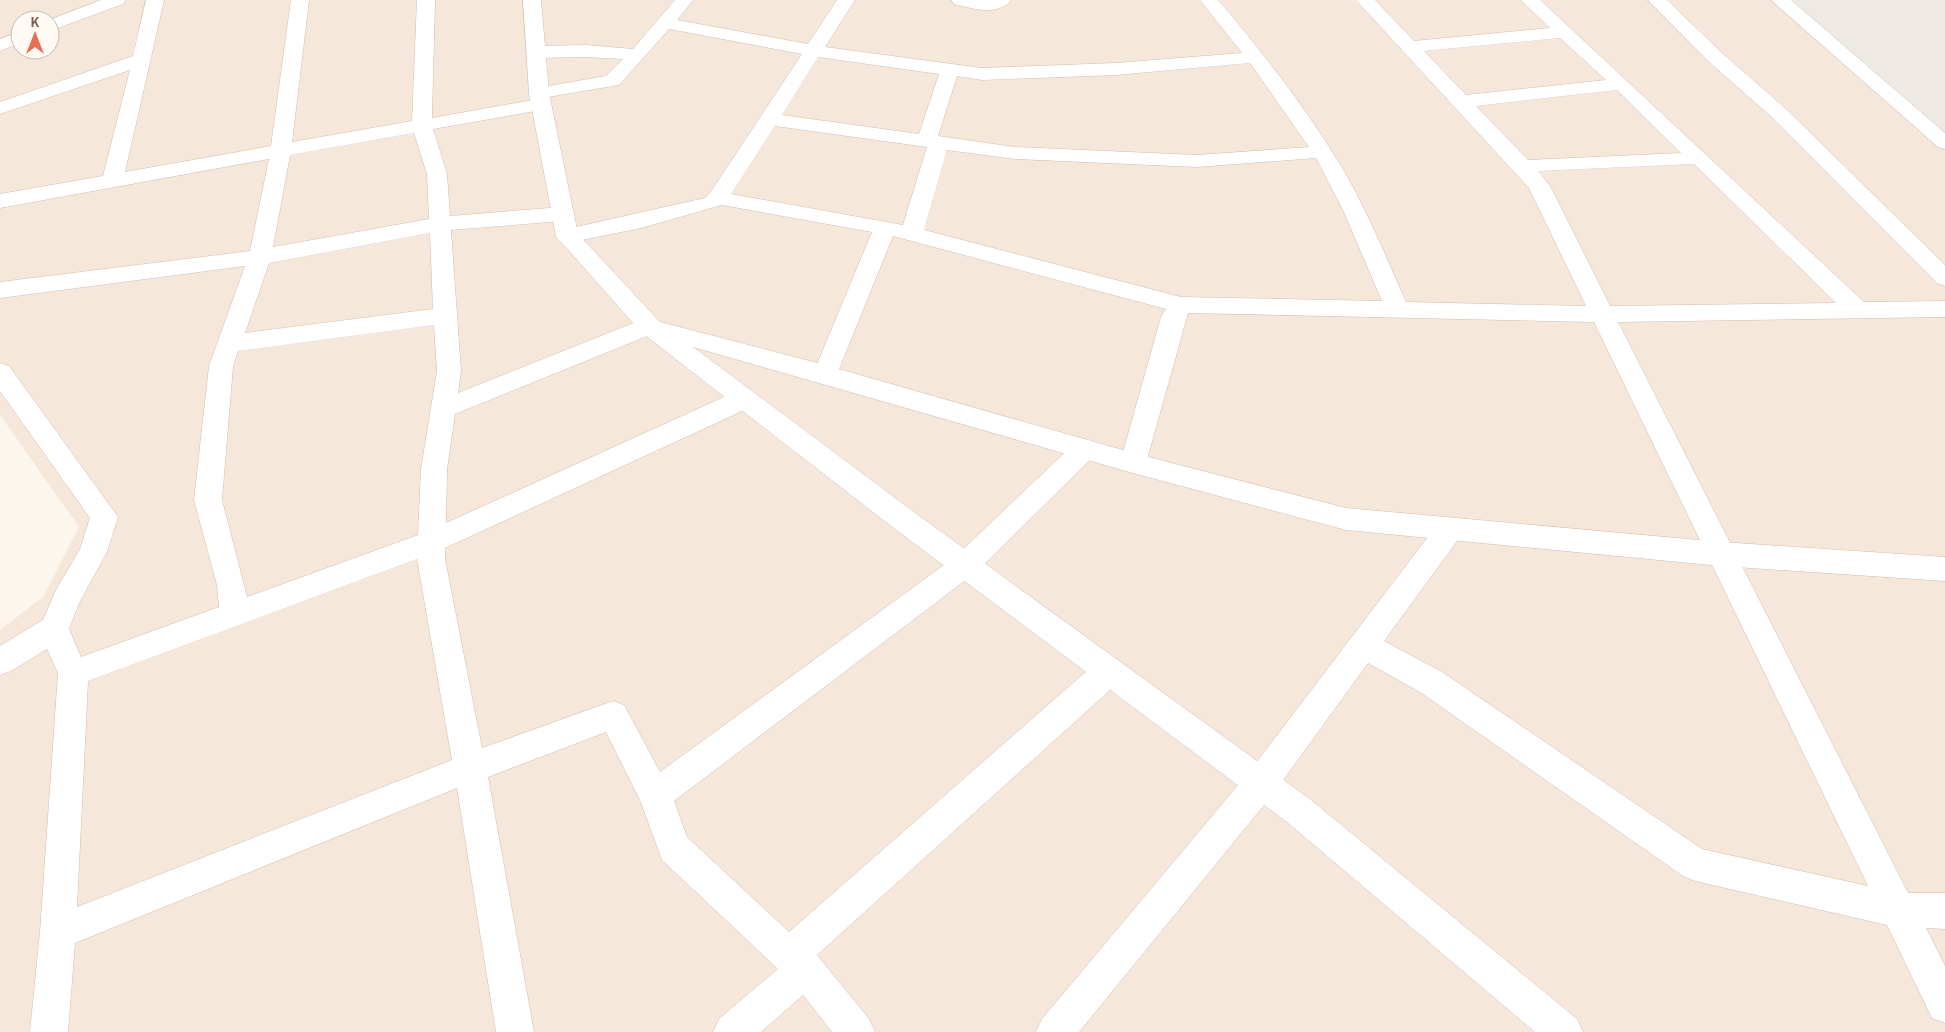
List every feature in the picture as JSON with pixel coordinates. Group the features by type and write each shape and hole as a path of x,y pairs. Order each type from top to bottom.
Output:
{"street":[{"path":"60,22 117,0"},
{"path":"113,179 124,140 155,0"},
{"path":"234,615 231,585 208,500 221,366 260,257 281,151 300,0"},
{"path":"426,0 422,126 438,174 449,372 434,469 431,559 470,768 508,1030"},
{"path":"532,0 540,98 565,225 649,326 965,565 1298,811 1564,1032"},
{"path":"0,201 113,179 422,126 612,81 638,55 684,0"},
{"path":"0,290 260,257 440,224 565,225 641,222 712,203 718,198 846,0"},
{"path":"960,0 991,5 997,4 1002,0"},
{"path":"1209,0 1257,57 1348,198 1397,309"},
{"path":"1365,0 1522,166 1538,186 1945,1005"},
{"path":"1530,0 1858,310"},
{"path":"1657,0 1715,57 1780,114 1945,278"},
{"path":"1780,0 1945,143"},
{"path":"664,23 814,51 982,74 1116,69 1257,57"},
{"path":"1408,47 1565,32"},
{"path":"536,52 586,51 638,55"},
{"path":"0,108 141,60"},
{"path":"911,235 950,70"},
{"path":"1460,102 1621,84"},
{"path":"768,119 1015,153 1197,162 1320,152"},
{"path":"1522,166 1699,158"},
{"path":"718,198 885,227 1016,260 1181,306 1601,314 1945,309"},
{"path":"825,374 853,310 885,227"},
{"path":"1133,463 1173,317 1181,306"},
{"path":"228,344 446,315"},
{"path":"444,409 649,326 825,374 1133,463 1346,519 1721,554 1945,569"},
{"path":"0,372 104,517 93,552 66,599 54,629 0,662"},
{"path":"73,673 432,542 744,399"},
{"path":"655,794 965,565 1085,449"},
{"path":"1055,1032 1261,783 1450,528"},
{"path":"49,1032 58,932 73,673 54,629"},
{"path":"1364,644 1431,682 1696,864 1898,910 1945,911"},
{"path":"732,1032 798,963 1109,671"},
{"path":"58,932 470,768 613,715 655,794 674,848 798,963 856,1032"}],"shaded area":[{"path":"0,0 1788,0 1945,133 1945,1032 0,1032 0,630 43,597 79,527 0,415"},
{"path":"1788,0 1945,0 1945,133"}]}
